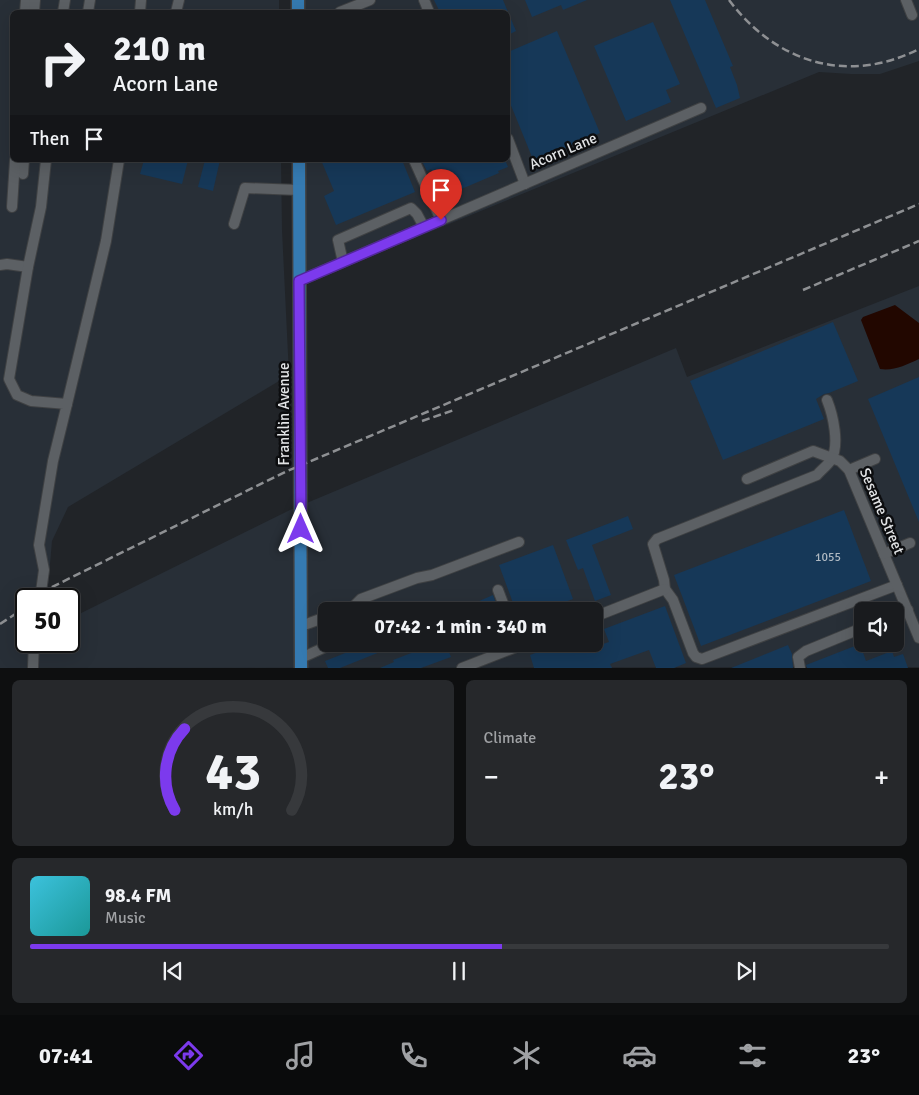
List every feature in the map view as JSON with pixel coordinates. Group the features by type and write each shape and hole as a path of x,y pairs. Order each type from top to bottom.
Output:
{"main road":[{"name":"Franklin Avenue","path":"298,162 301,663"}],"street":[{"path":"345,10 370,0"},
{"path":"906,0 912,15"},
{"name":"Acorn Lane","path":"299,281 701,108"},
{"path":"510,144 525,184"},
{"path":"12,207 15,162"},
{"path":"23,174 24,162"},
{"path":"46,162 41,207 28,267 9,379 17,395 31,401 67,404"},
{"path":"42,588 44,570 39,544 53,461 106,241 119,162"},
{"path":"415,162 441,220"},
{"path":"234,224 245,188 299,190"},
{"path":"343,262 338,240 412,208 424,227"},
{"path":"0,265 28,267"},
{"path":"827,400 834,428 835,442 832,459 816,475 657,539 653,544 665,589 673,600 693,653 696,657 702,659 897,585"},
{"name":"Sesame Street","path":"747,479 813,451 845,464 919,638"},
{"path":"849,470 875,459"},
{"path":"358,602 361,599 417,578 432,575 519,542"},
{"path":"884,554 910,543"},
{"path":"603,613 665,589"},
{"path":"498,590 503,602"},
{"path":"904,612 908,610"},
{"path":"301,626 318,620"},
{"path":"800,668 798,657 806,651 854,631"},
{"path":"301,663 319,652"},
{"path":"462,668 501,652"},
{"path":"33,668 34,653"}],"shaded area":[{"path":"0,0 279,0 279,10 10,10 10,162 281,162 282,230 289,375 68,507 52,541 48,588 15,588 15,653 80,653 80,614 290,510 676,348 687,377 919,286 919,667 0,668"},
{"path":"303,0 919,0 919,61 880,74 819,72 303,284 304,162 510,162 510,10 304,10"},
{"path":"895,305 919,323 919,359 895,368 880,369 861,320 863,317"}],"building":[{"path":"434,0 503,0 507,10 439,10"},
{"path":"525,0 587,0 563,10 561,5 532,17"},
{"path":"670,0 705,0 733,66 730,67 740,98 716,108"},
{"path":"510,17 516,31 510,34"},
{"path":"653,22 680,84 666,90 671,102 626,121 594,46"},
{"path":"557,31 600,133 534,162 510,103 510,51"},
{"path":"143,162 188,162 182,184 140,174"},
{"path":"204,162 220,162 213,191 198,187"},
{"path":"322,162 403,162 415,192 336,225 324,196 334,191"},
{"path":"506,162 508,167 498,171 499,173 452,193 451,191 442,195 431,169 427,171 423,163"},
{"path":"833,322 858,381 816,399 824,419 723,460 690,381"},
{"path":"919,377 919,522 868,399"},
{"path":"844,510 871,581 701,646 674,575"},
{"path":"628,516 633,529 592,545 611,595 595,601 583,568 578,570 566,540"},
{"path":"553,545 573,599 565,602 513,602 499,565"},
{"path":"493,595 496,602 477,602"},
{"path":"665,606 686,663 674,668 656,668 649,650 610,664 612,668 534,668 530,655 538,652 603,652 603,644 609,642 604,629"},
{"path":"788,645 792,654 793,668 731,668"},
{"path":"854,646 854,652 863,652 866,661 889,652 892,652 894,657 903,654 908,668 807,668 806,665"},
{"path":"348,652 380,652 340,668 328,668 325,661"},
{"path":"414,652 449,652 451,657 421,668 380,668 394,662 393,660"}],"railway":[{"path":"729,0 748,22 769,39 791,53 815,62 840,66 866,65 892,60 919,49"},
{"path":"50,588 285,472 919,204"},
{"path":"803,290 919,241"},
{"path":"422,421 454,410"},
{"path":"0,624 15,614"}],"route":[{"path":"301,529 299,281 441,220"}]}
